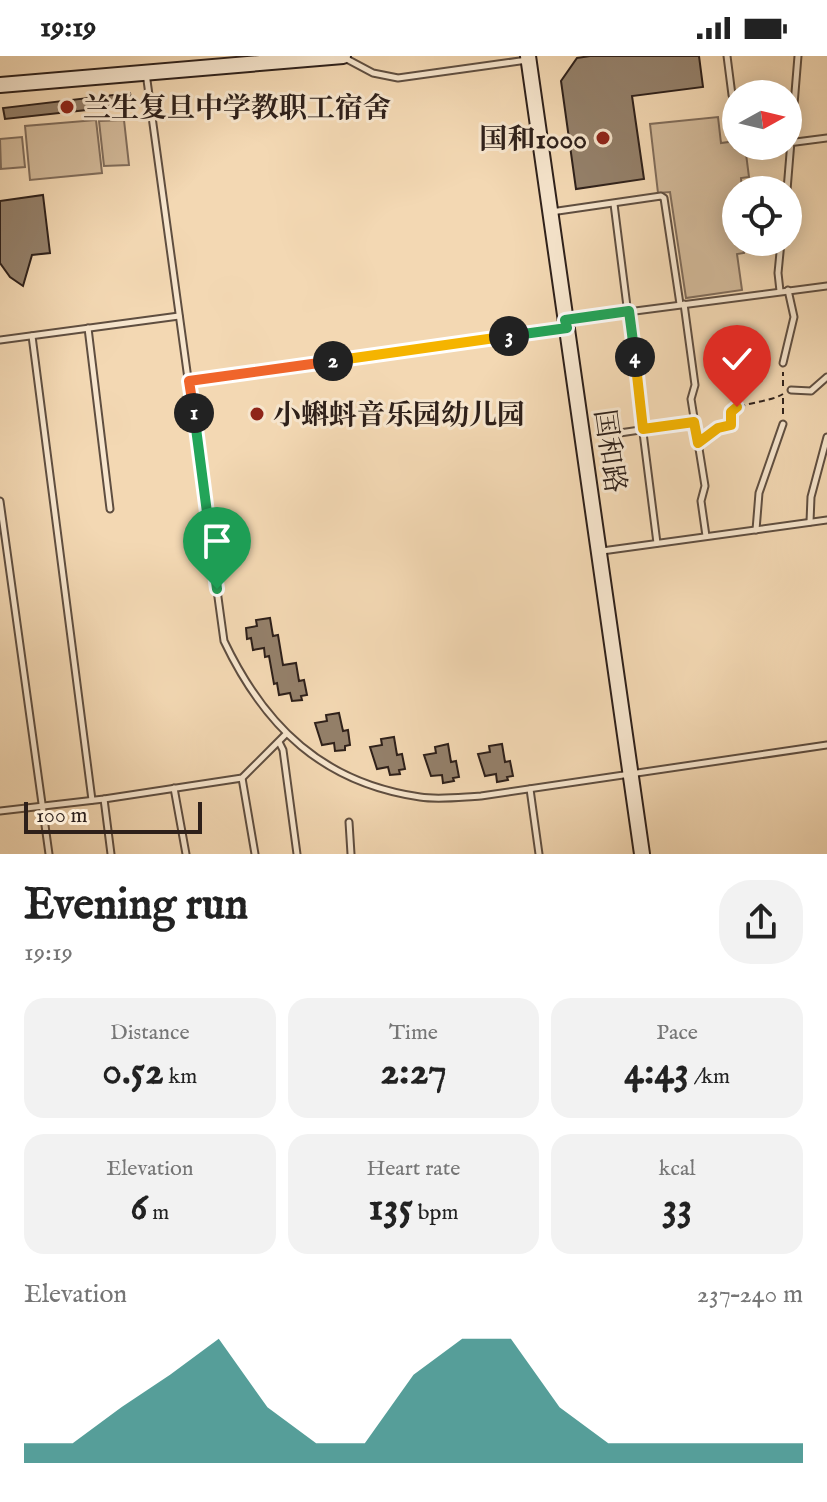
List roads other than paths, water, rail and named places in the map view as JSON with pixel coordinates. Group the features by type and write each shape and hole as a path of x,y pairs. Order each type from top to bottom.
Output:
{"street":[{"path":"0,85 343,56"},
{"name":"国和路","path":"528,58 642,854"}],"lane":[{"path":"343,56 373,73 398,78 528,58"},
{"path":"727,56 730,80"},
{"path":"796,80 798,56"},
{"path":"145,72 224,641 258,701 286,734 305,751 346,777 378,789 423,797 481,796 827,745"},
{"path":"802,141 827,138"},
{"path":"550,213 664,198 695,385 691,399 705,486 701,501 706,536"},
{"path":"614,204 657,543"},
{"path":"780,256 780,291"},
{"path":"189,381 566,324 629,311 827,286"},
{"path":"783,363 794,317 788,290"},
{"path":"0,340 179,316"},
{"path":"88,328 110,509"},
{"path":"32,336 92,800"},
{"path":"791,390 811,391 827,377"},
{"path":"613,434 694,422"},
{"path":"756,530 759,493 783,424"},
{"path":"810,522 811,497 827,437"},
{"path":"0,501 49,854"},
{"path":"599,551 827,520"},
{"path":"0,811 242,778 286,734"},
{"path":"279,742 283,750 297,854"},
{"path":"242,778 255,854"},
{"path":"174,788 186,854"},
{"path":"530,789 539,854"},
{"path":"104,799 111,854"},
{"path":"349,822 351,854"}],"place":[{"name":"兰生复旦中学教职工宿舍","path":"67,107"},
{"name":"国和1000","path":"603,138"},
{"name":"小蝌蚪音乐园幼儿园","path":"257,414"}]}
